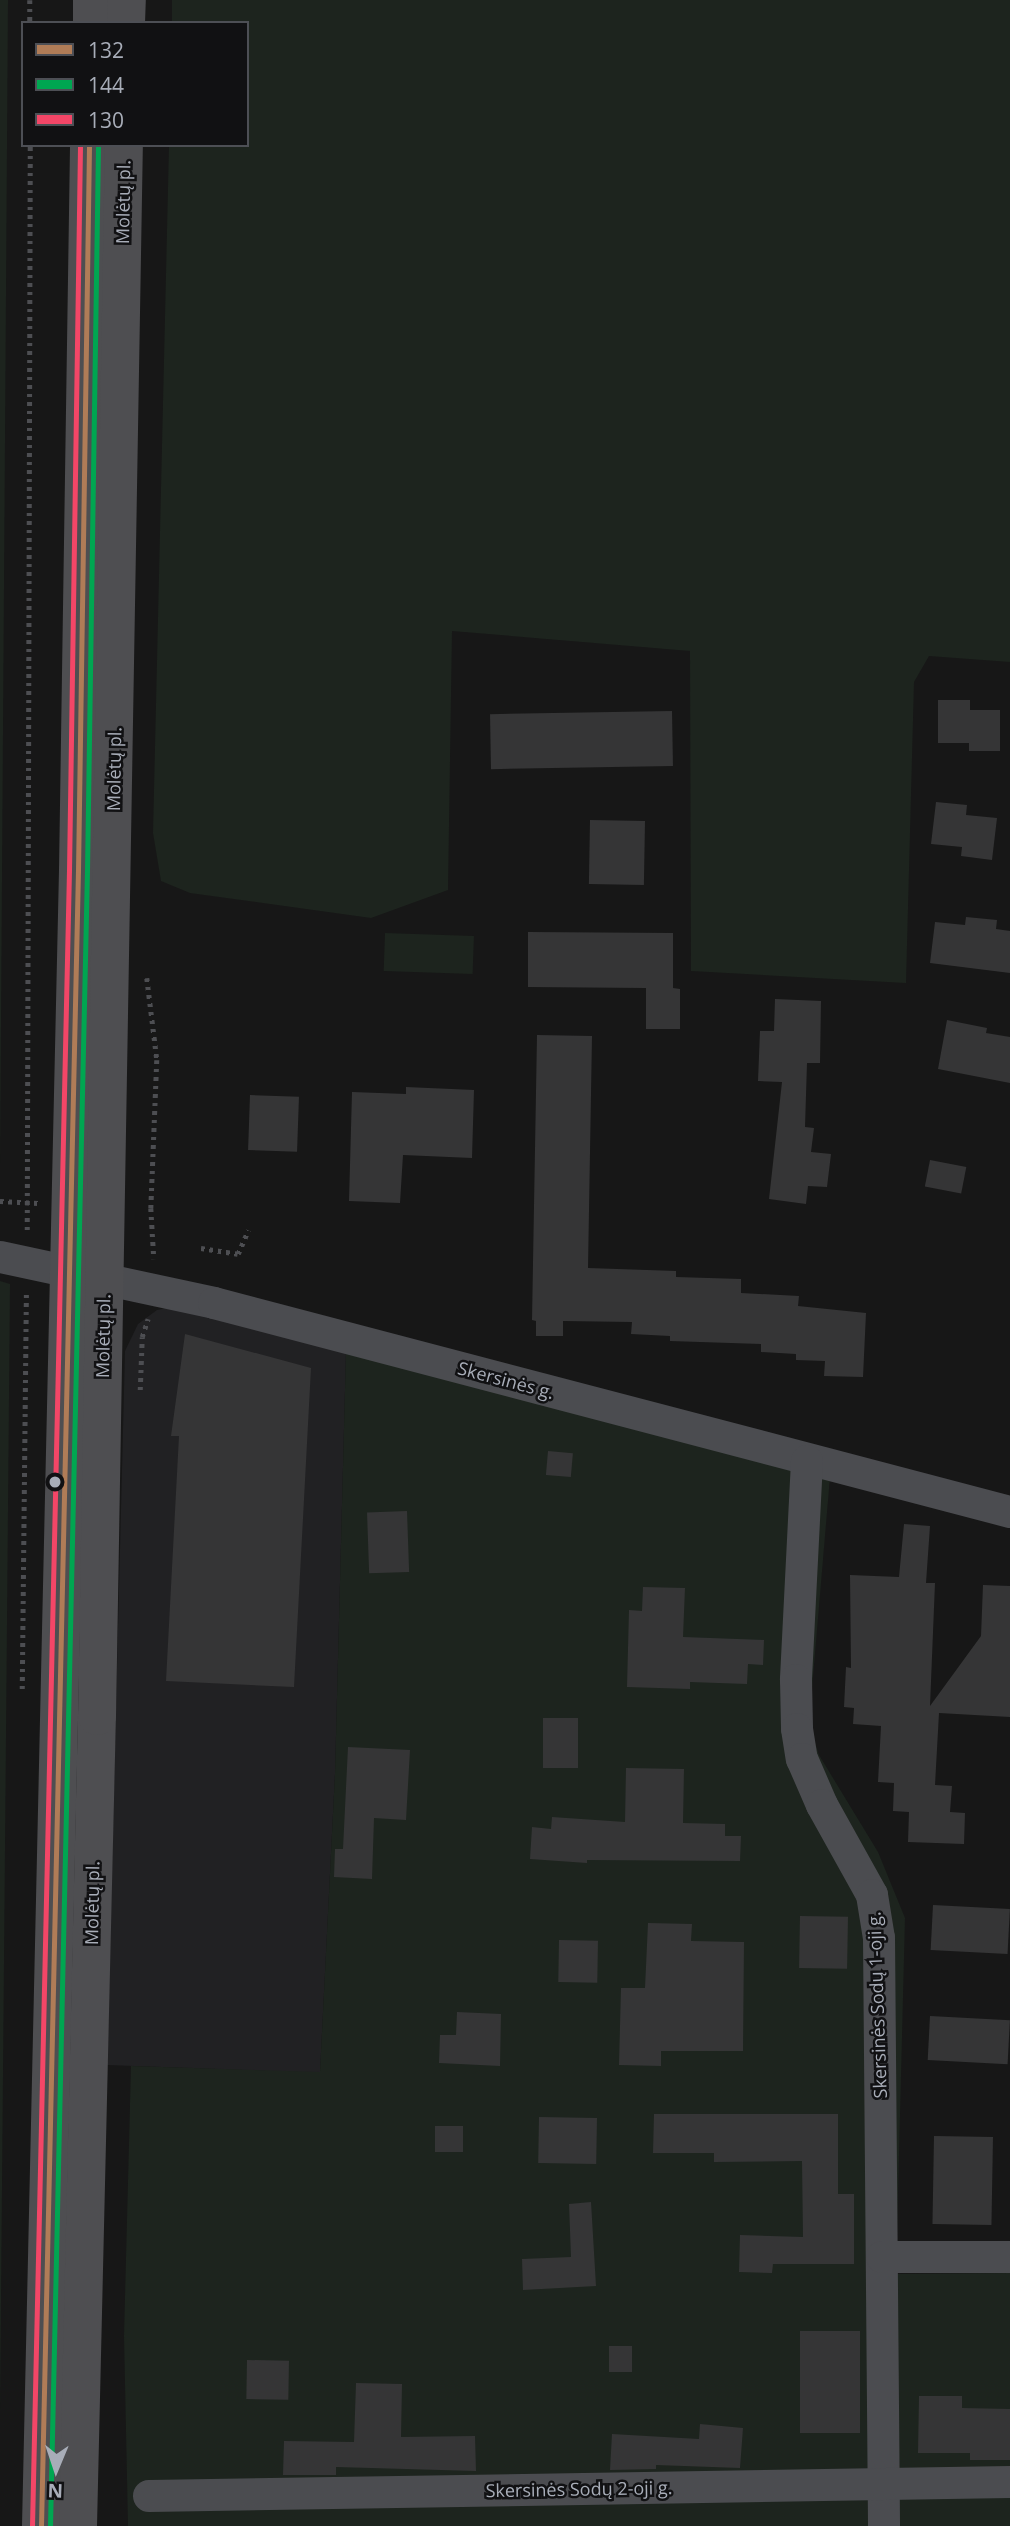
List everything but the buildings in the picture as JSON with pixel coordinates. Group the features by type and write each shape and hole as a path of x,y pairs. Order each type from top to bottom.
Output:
{"highway":[{"path":"92,0 92,21"},
{"path":"126,21 127,0"},
{"name":"Molėtų pl.","path":"78,2526 86,1276 89,147"},
{"name":"Molėtų pl.","path":"41,2526 124,147"}],"street":[{"name":"Skersinės g.","path":"13,1260 325,1331 807,1461 1010,1512"},
{"name":"Skersinės Sodų 1-oji g.","path":"807,1461 796,1680 797,1729 802,1759 822,1805 872,1895 878,1938 884,2526"},
{"path":"882,2257 1010,2258"},
{"name":"Skersinės Sodų 2-oji g.","path":"149,2496 1010,2482"}],"path":[{"path":"30,0 30,21"},
{"path":"13,1260 32,534 30,147"},
{"path":"142,1337 157,1291 151,1208 157,1060 145,968"},
{"path":"201,1248 238,1254 248,1230"}],"shaded area":[{"path":"0,0 8,0 0,1170"},
{"path":"172,0 1010,0 1010,662 929,656 914,682 906,983 691,971 690,651 452,631 448,890 371,918 190,893 161,881 153,833 169,147 248,147 248,21 172,21"},
{"path":"385,933 474,936 473,974 384,971"},
{"path":"0,1281 10,1284 0,2413"},
{"path":"171,1307 346,1352 335,1774 320,2073 107,2065 125,1351 138,1324 157,1310"},
{"path":"346,1352 830,1477 809,1724 819,1755 878,1852 905,1918 896,2274 1010,2273 1010,2526 128,2526 124,2336 131,2066 320,2072 335,1774"}],"transit line":[{"name":"130","path":"32,2526 69,871 80,147"},
{"name":"132","path":"41,2526 78,871 89,147"},
{"name":"144","path":"50,2526 87,871 98,147"}]}
